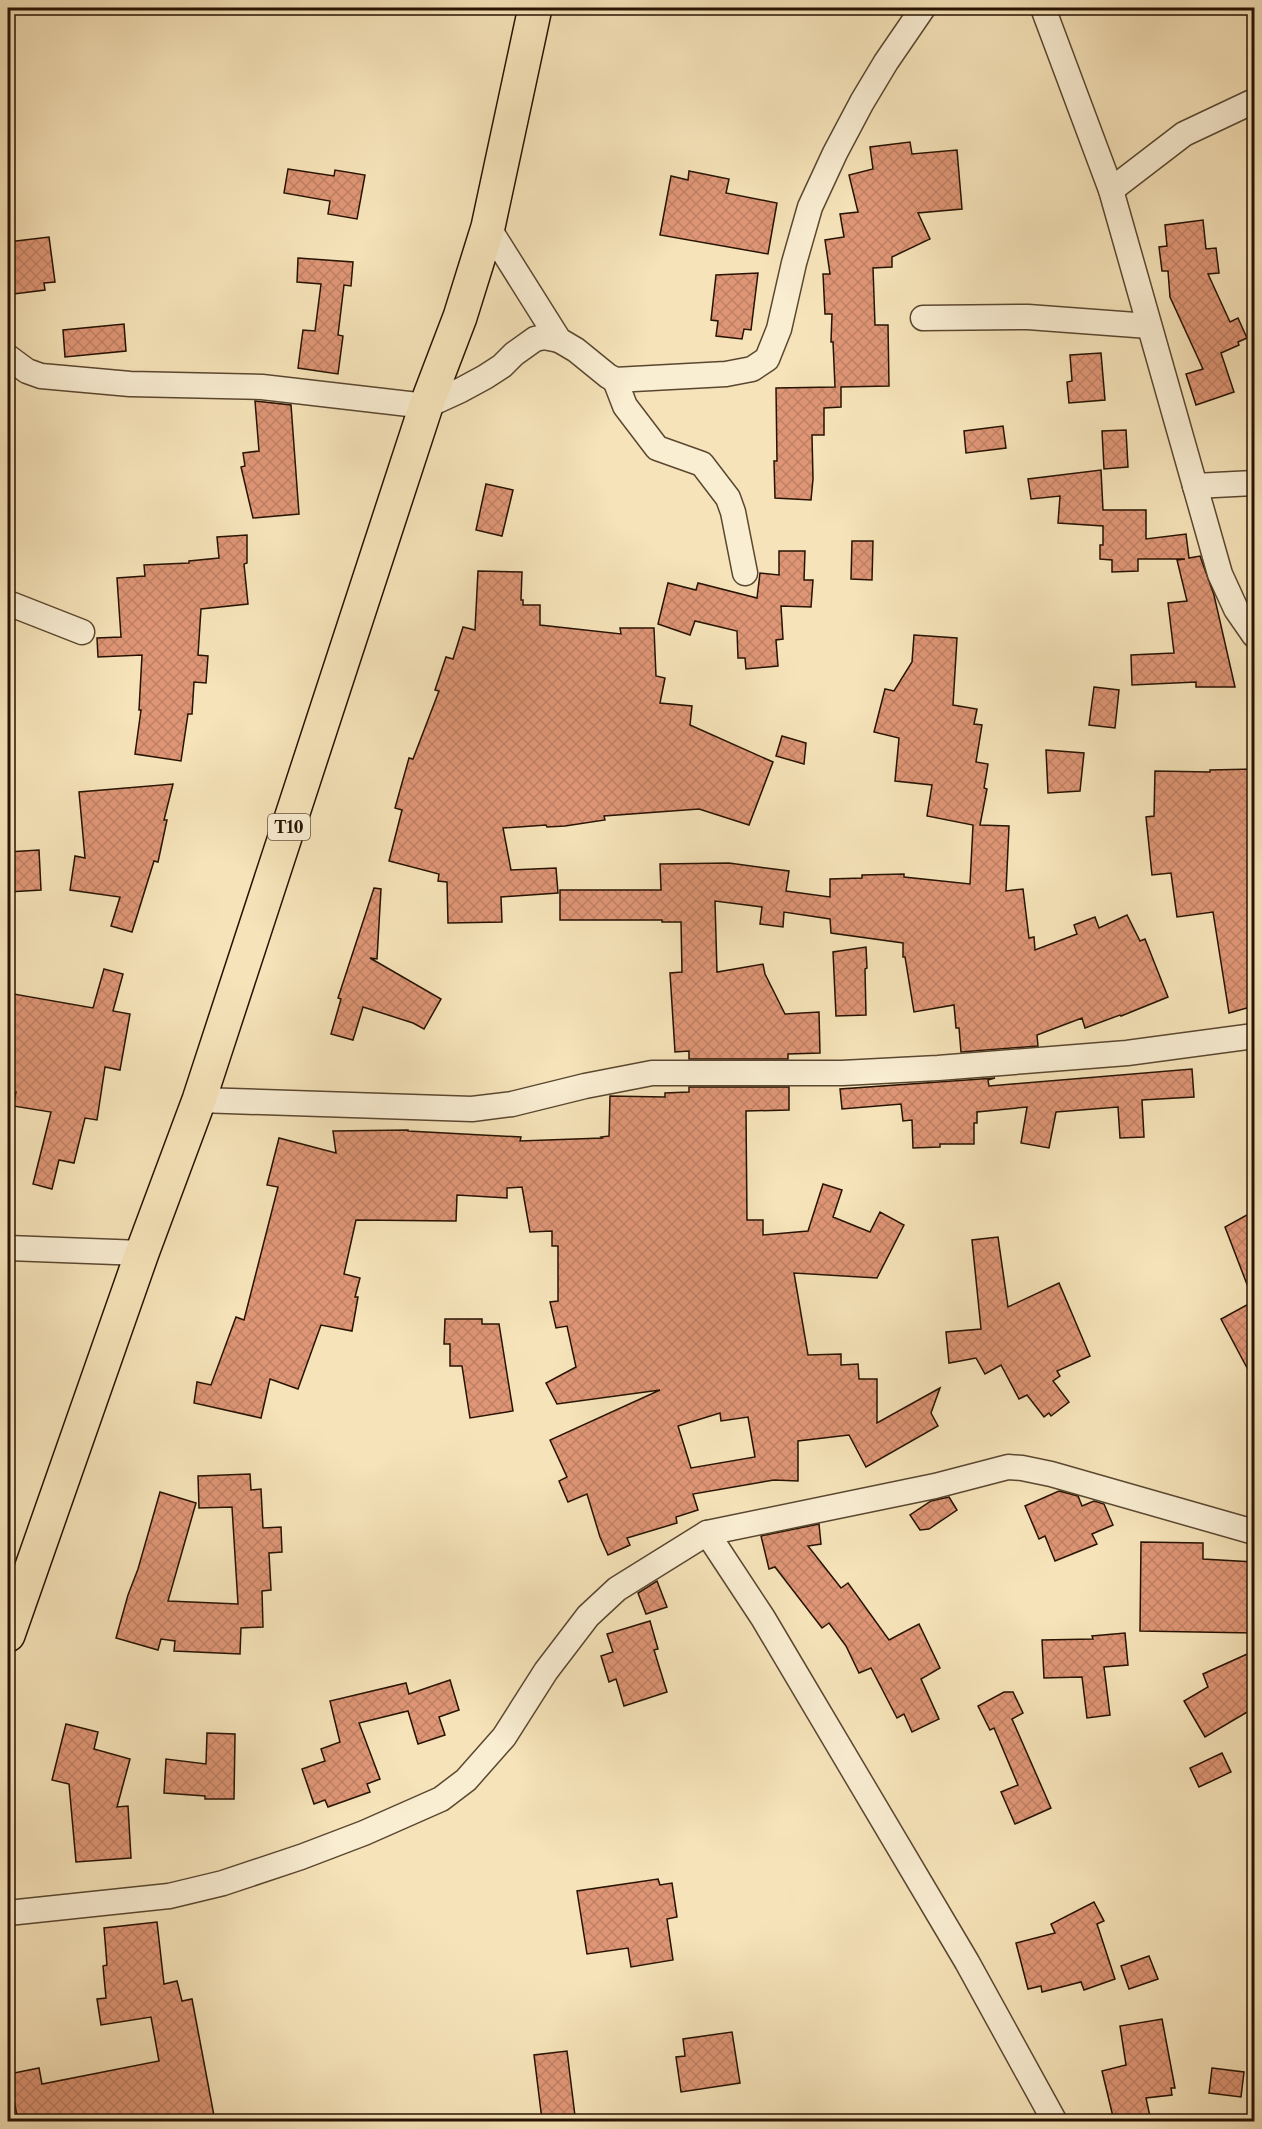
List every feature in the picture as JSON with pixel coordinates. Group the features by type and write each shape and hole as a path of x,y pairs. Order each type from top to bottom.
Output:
{"highway":[{"name":"T10","path":"8,1635 142,1253 199,1101 426,406 460,317 488,227 535,8"}],"street":[{"path":"8,357 27,371 41,376 130,384 262,387 426,406 494,371 535,339 544,337 559,340 576,350 615,380 726,374 752,369 767,359 779,329 810,207 835,153 886,62 923,8"},
{"path":"1043,8 1111,190 1220,574 1236,609 1254,635"},
{"path":"1111,190 1184,134 1254,100"},
{"path":"488,227 559,340"},
{"path":"923,318 1028,317 1149,326"},
{"path":"615,380 625,406 657,448 702,464 728,498 745,573"},
{"path":"1195,486 1254,483"},
{"path":"8,603 82,632"},
{"path":"199,1101 472,1109 513,1104 652,1073 842,1073 938,1068 1127,1053 1254,1036"},
{"path":"8,1248 142,1253"},
{"path":"8,1913 169,1896 212,1885 301,1857 364,1833 441,1799 466,1780 504,1737 546,1671 588,1616 617,1589 707,1533 934,1486 1008,1467 1051,1474 1254,1532"},
{"path":"707,1533 763,1618 967,1962 1055,2121"}],"building":[{"path":"910,142 912,154 957,150 962,209 918,213 930,239 892,257 892,267 873,268 875,325 888,325 889,386 841,387 841,407 824,408 824,435 812,435 811,500 775,498 776,388 835,387 833,342 831,342 832,314 825,314 823,274 830,274 825,240 844,237 840,214 858,212 849,175 873,169 870,147"},
{"path":"288,169 334,176 335,170 365,175 357,219 328,214 330,201 284,193"},
{"path":"689,171 729,179 726,193 777,203 768,254 660,235 671,176 688,180"},
{"path":"1203,220 1206,249 1216,248 1219,273 1208,274 1230,322 1238,318 1247,338 1238,342 1239,345 1221,353 1234,392 1196,405 1186,374 1203,369 1170,297 1168,271 1162,271 1159,247 1167,246 1165,225"},
{"path":"49,237 55,282 44,283 45,290 14,294 13,284 8,285 8,242"},
{"path":"298,258 353,262 351,286 344,285 338,335 343,336 338,374 298,368 303,330 315,331 321,284 297,282"},
{"path":"758,273 751,330 744,329 742,339 716,336 718,321 711,320 716,275"},
{"path":"124,324 126,351 65,357 63,330"},
{"path":"1101,353 1105,400 1069,403 1067,382 1072,381 1070,355"},
{"path":"255,401 291,405 299,514 253,518 241,467 245,466 243,453 259,451"},
{"path":"1003,426 1006,448 966,453 964,431"},
{"path":"1126,430 1128,467 1104,469 1102,431"},
{"path":"1101,470 1103,510 1146,510 1146,539 1186,534 1189,558 1200,556 1214,595 1235,687 1196,687 1196,682 1132,685 1131,655 1174,653 1168,603 1187,601 1177,560 1185,559 1138,559 1138,571 1112,572 1112,560 1100,559 1103,526 1058,523 1060,496 1031,499 1028,479"},
{"path":"486,484 513,490 502,536 476,530"},
{"path":"247,535 247,563 244,564 248,604 201,609 198,655 208,656 206,683 194,682 192,714 188,714 181,761 135,754 141,710 139,710 142,655 98,657 97,638 121,637 117,578 145,576 144,565 189,563 189,561 219,558 217,537"},
{"path":"852,541 873,541 872,580 851,579"},
{"path":"779,551 805,551 804,580 813,580 811,607 781,606 783,639 776,640 778,666 746,669 745,658 738,658 737,631 695,621 690,635 658,624 668,583 696,590 698,583 757,598 760,573 779,575"},
{"path":"478,571 522,572 521,600 523,600 523,605 540,605 540,625 621,634 620,628 654,628 656,676 665,678 660,703 692,706 690,725 773,762 749,825 699,809 604,816 605,820 565,826 503,828 511,870 556,868 558,893 501,897 502,922 448,923 447,882 438,881 439,874 389,861 402,810 395,808 409,758 413,759 439,691 435,690 446,657 453,659 463,627 475,630"},
{"path":"914,635 957,638 953,705 977,709 974,724 982,725 976,762 988,764 984,788 987,789 980,825 1009,826 1006,891 1023,889 1029,938 1034,937 1035,950 1077,934 1074,925 1095,917 1099,928 1127,915 1140,941 1145,939 1168,997 1085,1028 1082,1018 1037,1035 1038,1046 961,1052 954,1005 914,1012 905,957 903,957 903,943 831,933 830,919 784,912 783,927 760,924 762,907 715,901 717,972 763,964 765,974 785,1014 819,1012 820,1053 788,1054 788,1059 689,1059 689,1051 675,1052 670,973 682,972 681,922 560,920 560,890 661,890 660,864 729,863 789,871 786,891 830,897 830,879 862,878 862,875 904,874 904,877 970,884 973,825 927,816 932,785 895,781 899,738 874,732 885,689 894,691 912,662"},
{"path":"1094,687 1119,690 1115,728 1089,725"},
{"path":"782,736 806,743 804,764 776,756"},
{"path":"1046,750 1084,753 1080,791 1048,793"},
{"path":"1254,769 1254,870 1250,870 1254,917 1254,1006 1229,1013 1213,912 1177,917 1171,873 1152,875 1146,817 1154,816 1155,771 1210,772 1210,770"},
{"path":"173,784 164,820 167,820 158,862 154,861 132,932 111,926 120,897 70,890 75,856 85,858 79,792"},
{"path":"39,850 41,890 8,892 8,852"},
{"path":"374,888 381,889 377,959 370,958 441,999 424,1029 413,1023 363,1007 353,1040 331,1034 341,999 338,998"},
{"path":"866,947 866,1015 836,1016 833,952"},
{"path":"104,969 123,974 113,1011 130,1014 120,1070 105,1067 97,1120 85,1118 74,1163 59,1160 52,1189 33,1184 51,1112 13,1106 16,1092 8,1092 8,1004 12,1005 14,994 93,1008"},
{"path":"1192,1069 1194,1097 1142,1100 1144,1137 1120,1138 1118,1107 1056,1112 1049,1148 1021,1143 1027,1107 977,1112 977,1123 974,1123 974,1144 940,1144 940,1147 913,1148 912,1120 903,1121 901,1104 842,1109 840,1089 995,1078 988,1080 989,1086"},
{"path":"689,1087 789,1087 789,1110 746,1111 747,1220 763,1220 763,1235 808,1231 823,1184 842,1190 833,1217 870,1232 880,1212 904,1225 877,1278 794,1273 808,1355 841,1354 841,1365 858,1364 859,1379 877,1379 877,1423 940,1388 931,1413 938,1426 866,1467 849,1435 798,1441 798,1481 774,1480 693,1494 698,1510 676,1517 677,1523 627,1538 630,1545 608,1555 587,1494 568,1502 559,1481 567,1477 550,1440 660,1390 557,1404 546,1383 576,1367 567,1326 556,1328 550,1302 558,1301 558,1246 552,1246 552,1231 530,1232 522,1187 507,1188 507,1198 457,1195 456,1221 356,1220 344,1274 360,1278 355,1297 358,1297 352,1331 321,1325 298,1389 270,1379 261,1418 194,1403 197,1382 211,1385 236,1317 244,1320 278,1187 267,1185 279,1138 336,1153 333,1131 408,1130 521,1137 520,1141 602,1138 609,1136 610,1096 665,1097 665,1093 689,1092","holes":["720,1413 721,1421 748,1417 755,1457 691,1468 678,1426"]},
{"path":"1254,1211 1254,1300 1253,1300 1225,1227"},
{"path":"998,1237 1008,1307 1059,1283 1090,1356 1057,1371 1060,1376 1053,1381 1069,1402 1051,1416 1049,1413 1044,1417 1027,1395 1019,1399 1001,1365 985,1374 976,1358 949,1363 946,1332 981,1329 972,1240"},
{"path":"1254,1301 1254,1381 1221,1319"},
{"path":"445,1319 482,1319 482,1324 499,1324 513,1411 470,1418 462,1366 450,1366 450,1344 444,1344"},
{"path":"250,1474 251,1490 261,1489 263,1528 281,1527 282,1552 269,1553 271,1590 262,1591 263,1627 241,1628 240,1654 174,1651 175,1641 161,1639 158,1650 116,1638 160,1492 196,1503 168,1601 238,1604 232,1507 199,1508 198,1476"},
{"path":"1059,1491 1078,1496 1082,1506 1094,1501 1104,1504 1113,1525 1092,1534 1097,1544 1055,1561 1045,1536 1039,1539 1025,1506"},
{"path":"949,1497 957,1510 929,1529 920,1530 910,1515 931,1501"},
{"path":"819,1524 821,1544 808,1546 841,1588 848,1583 889,1640 919,1624 940,1668 921,1679 939,1719 912,1732 904,1714 897,1718 871,1668 859,1673 846,1646 829,1623 822,1628 775,1567 769,1569 761,1536"},
{"path":"1141,1542 1203,1543 1203,1559 1254,1562 1254,1633 1140,1631"},
{"path":"657,1581 667,1607 646,1614 638,1593"},
{"path":"650,1621 658,1649 654,1650 667,1692 624,1706 616,1679 609,1682 601,1656 613,1652 607,1634"},
{"path":"1125,1633 1128,1665 1104,1667 1110,1715 1087,1718 1082,1677 1044,1678 1042,1640 1093,1639 1092,1636"},
{"path":"1254,1651 1254,1708 1205,1737 1184,1701 1208,1687 1203,1674"},
{"path":"450,1680 459,1710 439,1717 445,1735 418,1744 408,1711 359,1723 380,1779 367,1784 370,1792 328,1807 325,1800 314,1804 302,1769 325,1761 321,1749 340,1742 330,1701 406,1683 409,1694"},
{"path":"1004,1692 1013,1692 1023,1713 1012,1719 1051,1808 1015,1824 1001,1792 1018,1785 994,1728 990,1730 978,1706"},
{"path":"66,1724 98,1732 94,1749 130,1759 117,1807 128,1806 131,1858 76,1862 69,1784 52,1780"},
{"path":"207,1733 235,1734 234,1799 205,1799 205,1796 164,1793 166,1759 206,1764"},
{"path":"1222,1753 1231,1772 1199,1787 1190,1768"},
{"path":"658,1879 660,1885 672,1883 677,1917 667,1919 673,1960 631,1967 628,1948 587,1954 577,1891"},
{"path":"1094,1902 1104,1921 1097,1924 1115,1979 1084,1990 1081,1982 1042,1992 1041,1986 1028,1989 1016,1943 1055,1933 1051,1924"},
{"path":"157,1922 164,1984 177,1981 182,2001 192,1999 215,2121 18,2121 9,2074 39,2068 42,2084 159,2061 151,2017 101,2025 97,1999 106,1998 103,1966 107,1965 104,1928"},
{"path":"1149,1956 1158,1979 1129,1989 1121,1966"},
{"path":"1162,2019 1175,2088 1171,2088 1172,2095 1146,2098 1151,2121 1114,2121 1102,2071 1126,2065 1120,2026"},
{"path":"732,2032 740,2083 681,2092 676,2057 685,2056 683,2039"},
{"path":"567,2051 575,2116 542,2120 534,2055"},
{"path":"1212,2068 1244,2072 1241,2097 1209,2093"}]}
